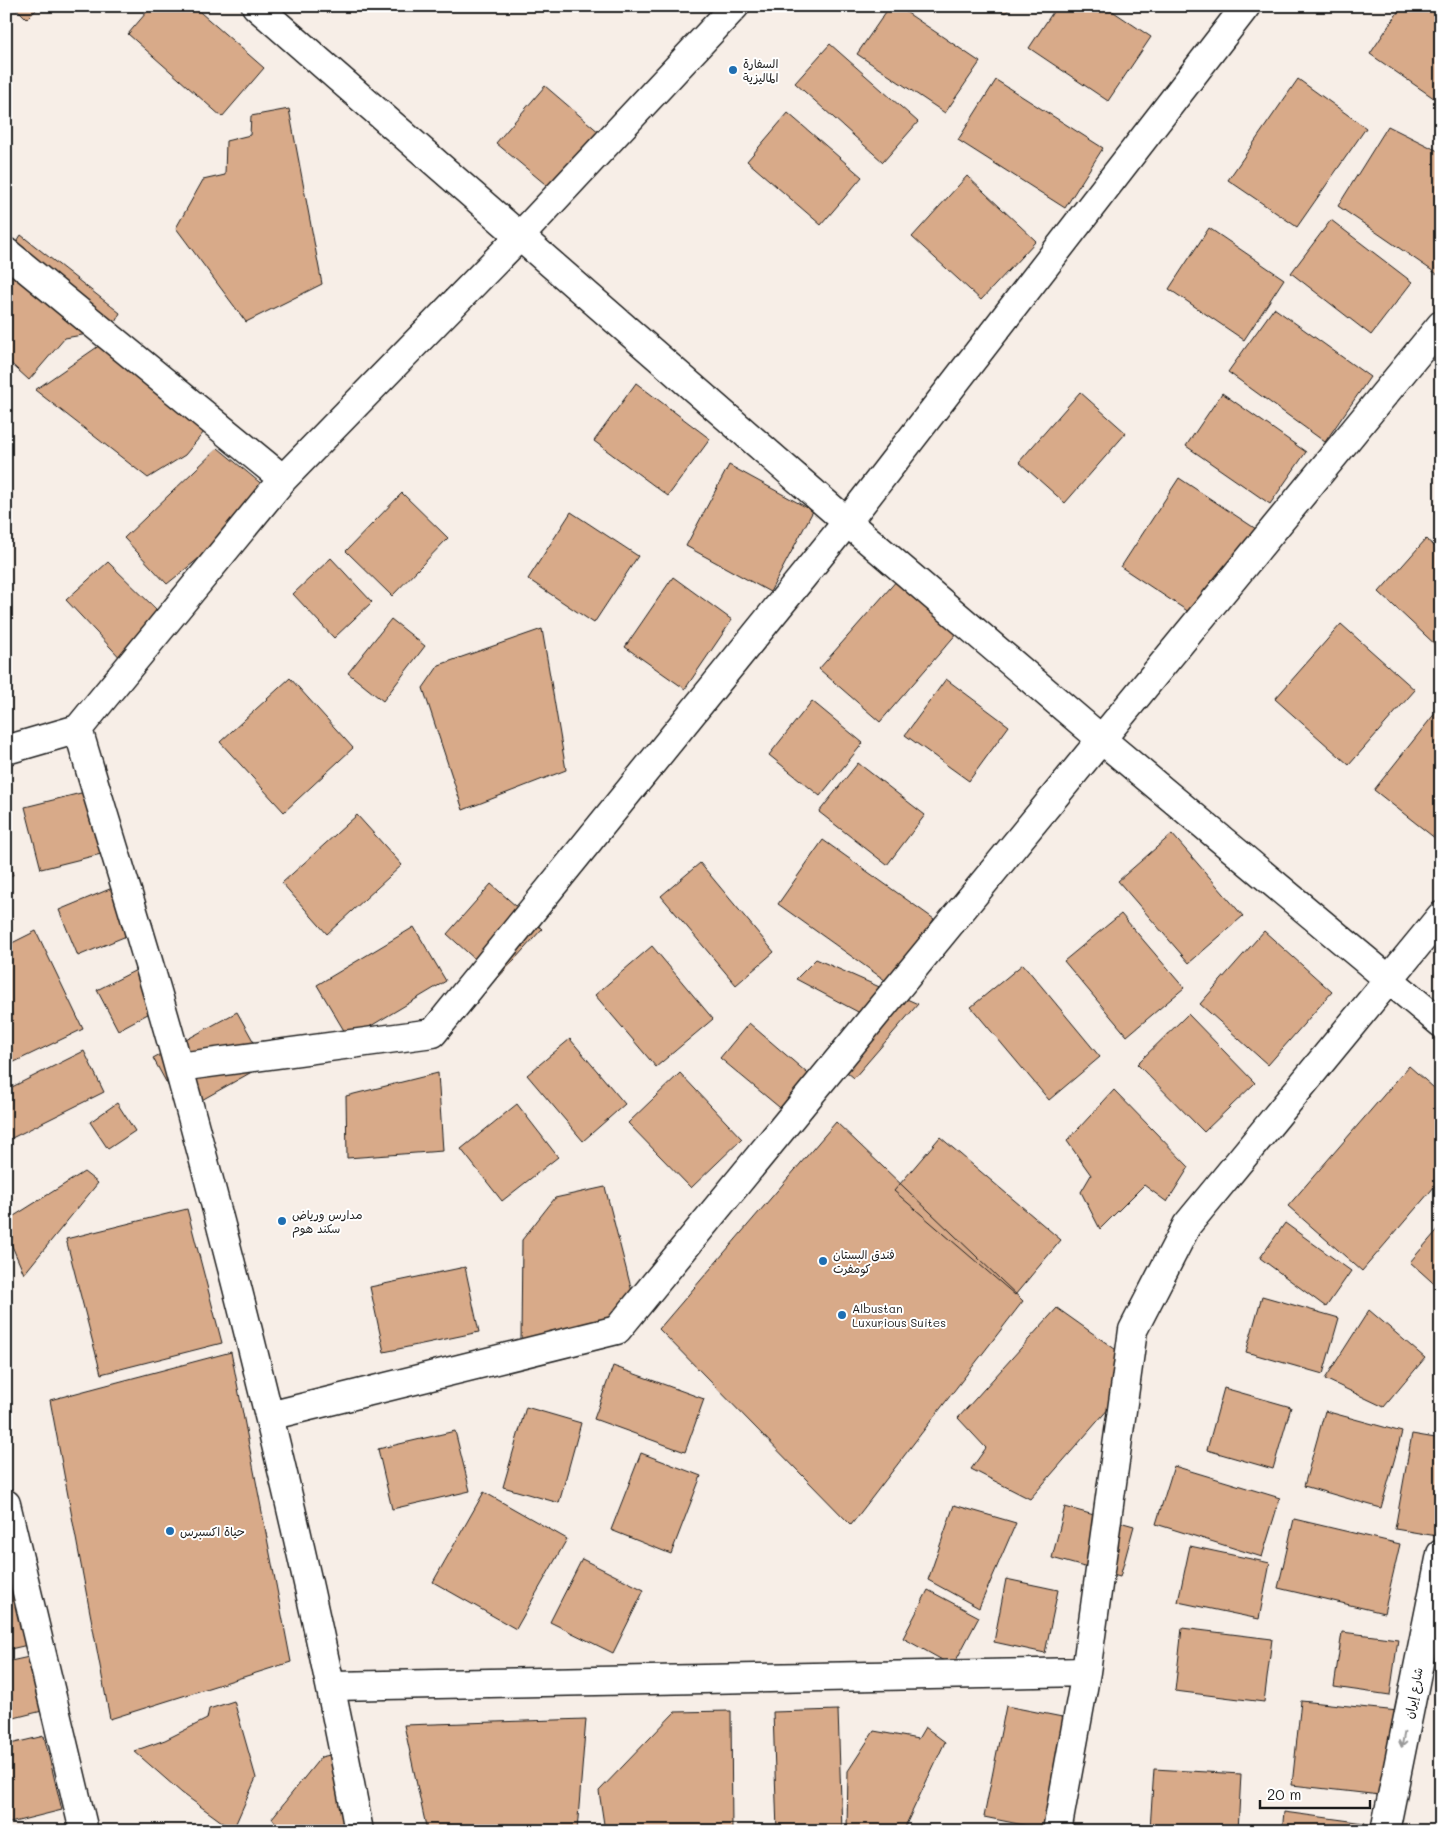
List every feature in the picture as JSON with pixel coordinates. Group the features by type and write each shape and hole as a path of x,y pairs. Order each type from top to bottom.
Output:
{"street":[{"path":"6,750 78,729 284,479 520,236 735,6"},
{"path":"178,1067 433,1032 848,522 1246,6"},
{"path":"261,8 848,522 1101,739 1441,1023"},
{"path":"6,252 284,479"},
{"path":"269,1416 617,1330 1441,325"},
{"path":"78,729 178,1067 269,1416 332,1686 359,1831"},
{"path":"1058,1831 1086,1672 1133,1330 1187,1226 1441,916"},
{"path":"6,1504 84,1831"},
{"name":"شارع إيران","path":"1385,1831 1441,1554"},
{"path":"332,1686 1086,1672"}],"building":[{"path":"14,6 40,6 27,19"},
{"path":"152,6 193,6 264,68 222,117 128,34"},
{"path":"890,6 897,6 980,62 945,113 857,54"},
{"path":"993,6 1013,6 1005,13"},
{"path":"1057,6 1105,6 1151,37 1108,101 1029,48"},
{"path":"1402,6 1441,6 1441,103 1370,54"},
{"path":"830,44 918,122 883,162 795,83"},
{"path":"1298,79 1366,128 1297,227 1228,180"},
{"path":"996,80 1103,148 1065,208 958,140"},
{"path":"545,86 600,133 551,189 496,143"},
{"path":"289,109 322,284 246,322 176,228 203,180 225,175 226,141 250,135 251,116"},
{"path":"788,113 862,177 821,225 747,161"},
{"path":"1388,126 1438,151 1441,150 1441,270 1437,274 1338,206"},
{"path":"967,176 1036,241 981,300 912,237"},
{"path":"1331,220 1412,282 1371,335 1291,273"},
{"path":"1209,228 1284,279 1244,340 1169,289"},
{"path":"21,235 120,313 111,330 65,338 29,380 6,359 6,259"},
{"path":"1274,308 1370,377 1325,442 1228,372"},
{"path":"119,332 218,415 185,455 148,478 35,390"},
{"path":"636,383 710,439 668,496 594,441"},
{"path":"1080,392 1126,433 1065,503 1019,462"},
{"path":"1222,393 1306,452 1270,504 1186,446"},
{"path":"218,448 276,496 167,584 124,538"},
{"path":"729,465 813,511 770,592 686,546"},
{"path":"1179,478 1256,529 1198,618 1121,567"},
{"path":"402,493 448,538 392,596 346,551"},
{"path":"571,512 638,556 594,623 528,579"},
{"path":"1426,539 1441,552 1440,649 1379,592"},
{"path":"331,558 372,602 334,638 293,594"},
{"path":"108,562 160,613 126,664 66,600"},
{"path":"673,577 732,620 685,689 625,647"},
{"path":"898,579 958,632 880,722 819,669"},
{"path":"391,619 425,646 383,701 348,673"},
{"path":"1341,624 1415,690 1349,765 1275,699"},
{"path":"542,629 566,770 463,810 423,688 439,665"},
{"path":"290,678 353,748 284,812 220,742"},
{"path":"946,679 1009,726 969,781 905,735"},
{"path":"812,701 863,743 820,796 769,755"},
{"path":"1441,707 1441,843 1374,790"},
{"path":"858,763 925,815 887,865 819,812"},
{"path":"109,786 125,848 41,869 25,807"},
{"path":"357,815 402,865 327,934 282,883"},
{"path":"1172,834 1243,916 1189,963 1118,881"},
{"path":"823,840 934,919 889,983 778,904"},
{"path":"6,852 13,875 6,877"},
{"path":"700,863 774,952 736,985 661,896"},
{"path":"134,879 153,925 78,956 59,910"},
{"path":"491,884 542,929 497,979 447,934"},
{"path":"1121,914 1184,988 1127,1036 1064,961"},
{"path":"414,927 446,981 349,1039 317,985"},
{"path":"36,931 83,1029 8,1065 6,1060 6,946"},
{"path":"1264,931 1332,992 1268,1065 1200,1004"},
{"path":"652,946 713,1019 656,1067 595,995"},
{"path":"816,959 918,1004 854,1078 827,1055 860,1013 796,979"},
{"path":"152,962 172,1001 118,1030 97,990"},
{"path":"1023,964 1100,1057 1049,1100 971,1007"},
{"path":"237,1012 266,1064 182,1111 153,1058"},
{"path":"1188,1014 1255,1083 1204,1132 1137,1064"},
{"path":"749,1023 814,1079 785,1112 720,1058"},
{"path":"570,1039 625,1104 583,1141 527,1075"},
{"path":"84,1051 104,1092 6,1141 6,1090"},
{"path":"1409,1066 1441,1094 1441,1179 1362,1271 1288,1206"},
{"path":"438,1073 443,1151 347,1158 346,1096"},
{"path":"680,1073 742,1139 691,1188 628,1123"},
{"path":"1114,1090 1189,1167 1167,1202 1144,1185 1100,1229 1081,1192 1091,1175 1067,1141"},
{"path":"117,1103 135,1131 108,1149 90,1122"},
{"path":"517,1104 558,1157 502,1201 461,1149"},
{"name":"Albustan Luxurious Suites","path":"836,1122 1023,1301 851,1525 659,1329"},
{"path":"940,1137 1061,1240 1015,1295 894,1191"},
{"path":"84,1172 98,1183 24,1274 6,1232 6,1221"},
{"path":"605,1187 637,1311 521,1341 522,1240 555,1198"},
{"path":"187,1209 222,1343 101,1374 66,1239"},
{"path":"1285,1223 1351,1271 1326,1307 1260,1258"},
{"path":"1441,1226 1441,1290 1410,1262"},
{"path":"465,1267 479,1332 384,1352 370,1287"},
{"path":"1262,1296 1339,1318 1323,1374 1246,1352"},
{"path":"1057,1308 1143,1369 1030,1499 971,1469 986,1448 958,1418"},
{"path":"1369,1310 1425,1358 1384,1407 1325,1379"},
{"name":"حياة اكسبرس","path":"231,1352 291,1662 110,1719 50,1400"},
{"path":"613,1366 704,1399 685,1452 594,1419"},
{"path":"1224,1388 1291,1407 1273,1469 1207,1450"},
{"path":"526,1407 581,1423 559,1503 503,1487"},
{"path":"1325,1411 1402,1432 1381,1508 1304,1486"},
{"path":"455,1431 470,1491 392,1509 378,1449"},
{"path":"1412,1434 1441,1439 1441,1517 1437,1536 1395,1529"},
{"path":"641,1453 701,1476 671,1554 611,1530"},
{"path":"1174,1466 1280,1498 1262,1557 1156,1524"},
{"path":"484,1492 567,1539 516,1629 433,1582"},
{"path":"954,1505 1016,1523 979,1608 928,1580"},
{"path":"1065,1507 1134,1526 1120,1577 1052,1558"},
{"path":"1294,1519 1400,1544 1384,1613 1278,1588"},
{"path":"1190,1546 1270,1563 1259,1619 1178,1602"},
{"path":"582,1559 644,1590 613,1653 550,1622"},
{"path":"15,1572 32,1644 6,1650 6,1574"},
{"path":"1006,1579 1058,1590 1045,1653 994,1642"},
{"path":"928,1590 979,1617 953,1666 903,1638"},
{"path":"1182,1628 1272,1639 1264,1702 1175,1691"},
{"path":"1342,1632 1398,1639 1390,1695 1334,1687"},
{"path":"29,1657 42,1711 6,1720 6,1662"},
{"path":"234,1701 256,1778 233,1830 182,1793 134,1751 165,1740 207,1719 209,1709"},
{"path":"1301,1701 1398,1711 1389,1796 1292,1785"},
{"path":"1006,1706 1088,1722 1053,1831 984,1817"},
{"path":"838,1710 842,1831 777,1831 773,1712"},
{"path":"731,1711 732,1831 605,1831 599,1791 675,1712"},
{"path":"586,1719 577,1831 427,1831 404,1725"},
{"path":"925,1727 945,1742 903,1831 859,1831 847,1828 848,1771 874,1731 918,1739"},
{"path":"44,1736 62,1810 6,1824 6,1745"},
{"path":"347,1751 349,1831 281,1831 272,1818 321,1757"},
{"path":"1154,1769 1241,1774 1238,1831 1150,1829"},
{"path":"1284,1812 1365,1823 1364,1831 1282,1831"}],"place":[{"name":"السفارة الماليزية","path":"733,70"},
{"name":"مدارس ورياض سكند هوم","path":"282,1221"},
{"name":"فندق البستان كومفرت","path":"823,1261"},
{"name":"Albustan Luxurious Suites","path":"842,1315"},
{"name":"حياة اكسبرس","path":"170,1531"}]}
